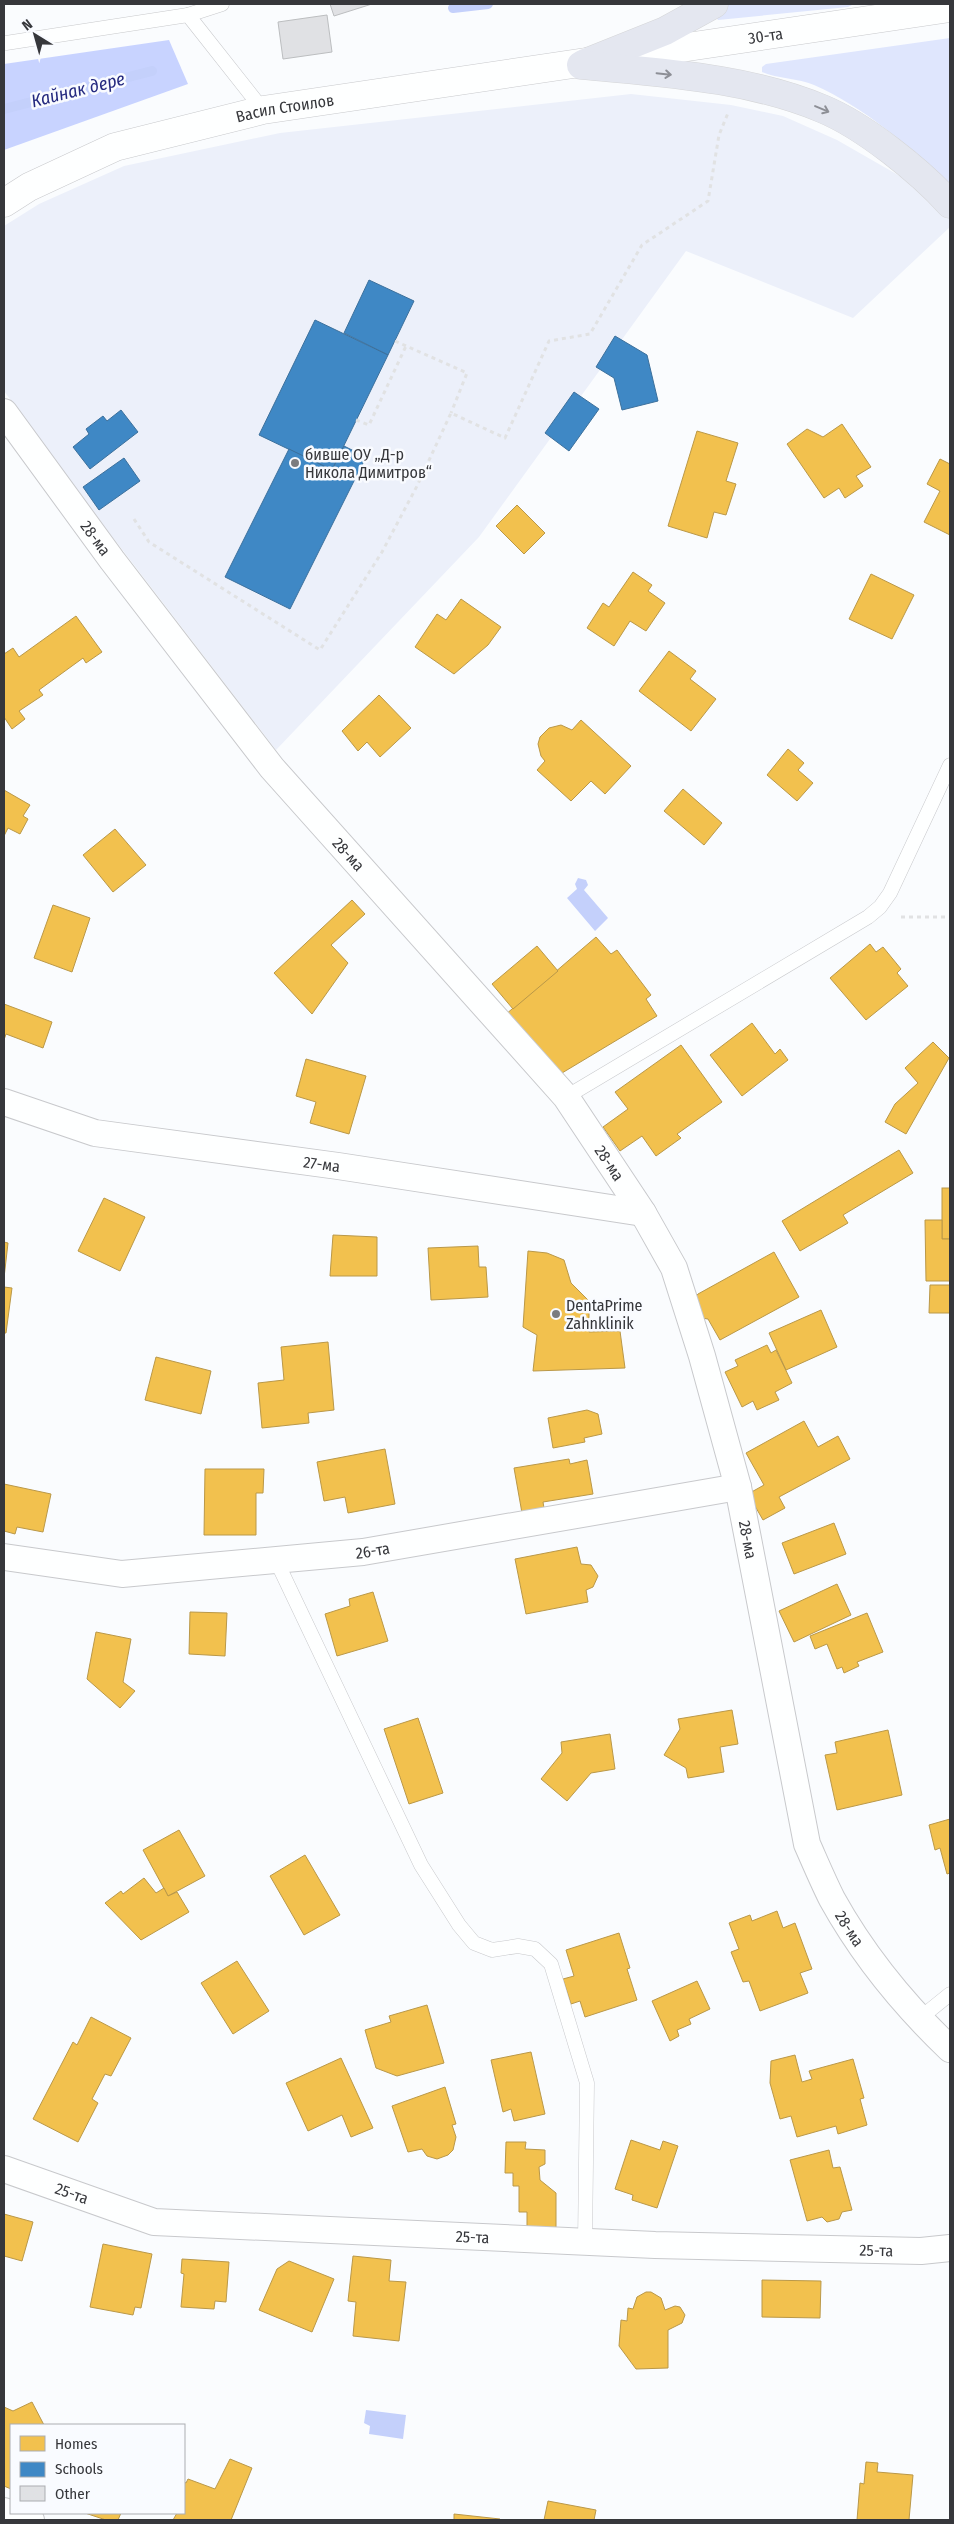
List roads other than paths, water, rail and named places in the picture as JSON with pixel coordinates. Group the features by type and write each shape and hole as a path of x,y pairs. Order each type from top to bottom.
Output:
{"highway":[{"path":"581,64 665,30 714,4"},
{"path":"581,64 735,83 781,94 824,109 855,126 918,173 950,204"}],"street":[{"name":"30-та","path":"581,64 950,8"},
{"name":"Васил Стоилов","path":"4,203 29,187 114,147 263,110 581,64"},
{"name":"28-ма","path":"4,412 112,560 272,768 566,1097 643,1213 674,1268 702,1356 738,1487 807,1844 832,1898 864,1951 919,2019 950,2049"},
{"name":"27-ма","path":"4,1102 96,1133 338,1166 643,1213"},
{"name":"26-та","path":"4,1557 122,1574 363,1552 738,1487"},
{"name":"25-та","path":"4,2169 154,2222 585,2242 911,2251 950,2248"},
{"path":"13,2514 31,2520"}],"lane":[{"path":"6,43 188,15 222,4"},
{"path":"188,15 263,110"},
{"path":"566,1097 868,917 880,907 890,893 950,765"},
{"path":"276,1560 421,1865 459,1925 474,1943 492,1950 518,1946 535,1948 551,1964 587,2083 585,2242"},
{"path":"919,2019 950,1994"}],"waterway":[{"name":"Кайнак дере","path":"453,8 488,4"},
{"name":"Кайнак дере","path":"4,109 152,71"}],"place":[{"name":"бивше ОУ „Д-р Никола Димитров“","path":"295,463"},
{"name":"DentaPrime Zahnklinik","path":"556,1314"}]}
